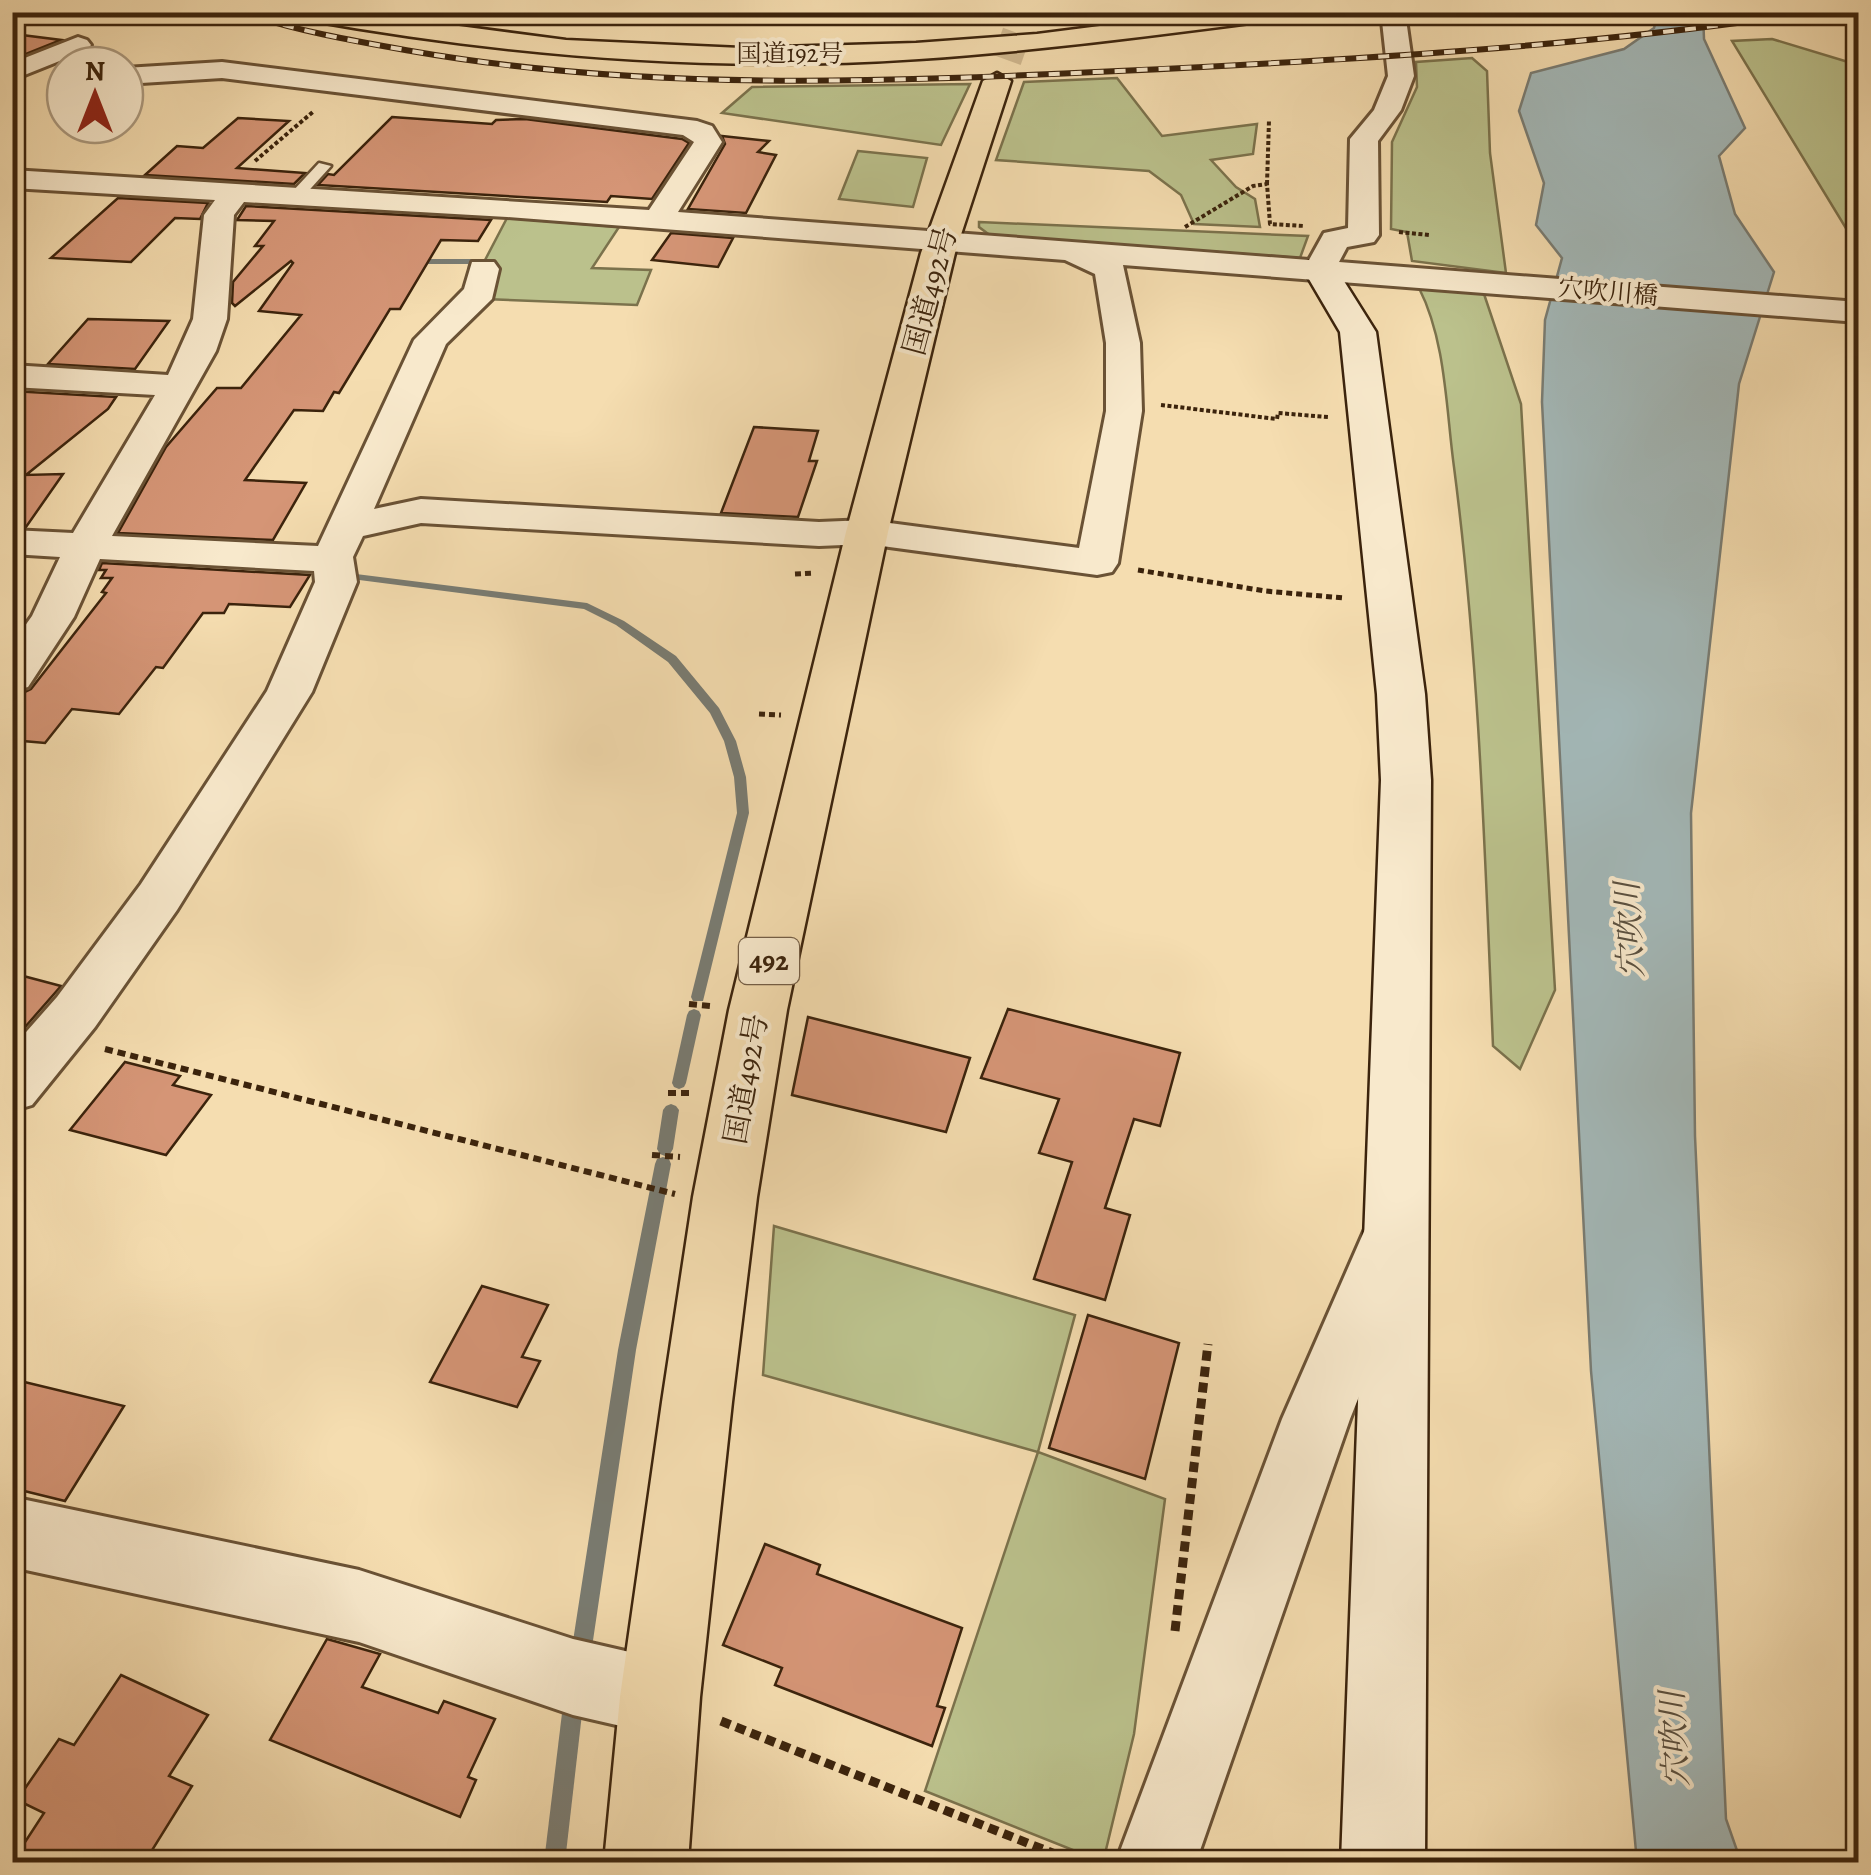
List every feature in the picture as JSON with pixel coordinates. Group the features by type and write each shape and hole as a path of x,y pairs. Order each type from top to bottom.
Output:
{"highway":[{"name":"国道192号","path":"307,12 395,30 560,48 696,54 864,54 1018,44 1274,12"},
{"path":"560,48 595,22"},
{"name":"国道492号","path":"646,1862 682,1706 725,1197 758,1010 867,532 946,227 1009,51"}],"street":[{"path":"1383,1862 1406,780 1390,602 1358,332 1332,256 1335,240 1363,235 1364,139 1382,122 1400,86 1400,51 1390,31 1393,12"},
{"path":"57,45 74,35 83,45"},
{"path":"12,72 45,52"},
{"path":"145,75 222,70 688,126 702,132 708,142 658,220"},
{"name":"穴吹川橋","path":"12,180 297,194 658,220 946,227 1332,256 1858,312"},
{"path":"12,678 54,618 86,546 199,351 210,319 219,216 230,191"},
{"path":"12,542 306,559 421,510 819,534 867,532 1097,563 1124,402 1123,343 1110,270 1068,236"},
{"path":"12,1088 56,1036 159,897 289,692 336,582 339,543 431,340 480,292 483,269"},
{"path":"12,376 178,386"},
{"path":"1156,1862 1316,1420 1397,1226"},
{"path":"12,1532 360,1606 573,1676 682,1706"}],"lane":[{"path":"12,28 42,12"},
{"path":"297,194 324,166"}],"path":[{"path":"230,191 346,85"},
{"path":"1269,120 1266,184 1270,224 1332,256"},
{"path":"1184,228 1253,186 1266,184"},
{"path":"1388,232 1429,235"},
{"path":"1124,402 1277,420 1278,413"},
{"path":"1097,563 1264,591 1390,602"},
{"path":"759,714 787,716"},
{"path":"689,1004 712,1006"},
{"path":"56,1036 676,1194"},
{"path":"668,1092 698,1093"},
{"path":"652,1155 686,1157"},
{"path":"1173,1652 1208,1344"},
{"path":"682,1706 1075,1862"}],"green space":[{"path":"1772,39 1858,65 1858,248 1732,41"},
{"path":"1472,58 1487,71 1490,153 1506,273 1412,261 1407,232 1391,229 1392,142 1417,87 1416,62"},
{"path":"1117,78 1162,136 1257,124 1253,154 1211,160 1236,187 1255,199 1260,227 1194,224 1181,195 1149,171 996,160 1024,82"},
{"path":"970,84 941,145 722,113 752,87"},
{"path":"858,151 927,158 913,207 839,199"},
{"path":"507,218 619,227 592,268 651,270 637,305 484,299 484,262"},
{"path":"979,222 1308,236 1300,258 991,236 979,227"},
{"path":"1419,288 1484,294 1521,404 1555,990 1520,1069 1493,1046 1480,756 1463,539 1440,353"},
{"path":"774,1226 1075,1315 1038,1452 763,1375"},
{"path":"1038,1452 1165,1499 1134,1734 1103,1862 925,1791"}],"water":[{"name":"穴吹川","path":"1658,13 1703,13 1704,39 1745,128 1719,156 1735,214 1774,272 1739,384 1691,813 1695,1136 1726,1819 1741,1862 1637,1862 1591,1371 1542,402 1545,320 1562,258 1536,225 1544,183 1519,111 1531,73 1624,49 1654,28"}],"building":[{"path":"12,34 61,40 45,45 16,58"},
{"path":"392,117 492,124 496,120 525,119 689,143 652,199 611,196 607,202 318,185 328,174 334,175"},
{"path":"238,118 289,121 237,168 305,173 294,184 145,175 177,146 203,148"},
{"path":"722,136 769,141 758,152 776,155 746,213 688,209 725,144"},
{"path":"118,198 208,203 200,219 175,218 131,262 51,258"},
{"path":"246,206 491,220 478,241 441,240 400,309 390,309 339,393 334,392 323,411 294,410 245,480 306,483 273,540 118,533 166,447 217,388 241,388 301,315 259,311 291,261 235,306 232,303 233,282 263,246 255,246 274,221 237,220"},
{"path":"671,233 733,238 718,267 652,260"},
{"path":"88,319 169,321 135,369 48,364"},
{"path":"12,391 116,397 108,409 26,475 63,474 26,527 12,526"},
{"path":"754,427 818,431 809,461 817,461 798,517 721,513"},
{"path":"102,563 310,575 290,607 229,604 224,613 203,613 163,668 156,667 119,714 72,709 45,743 12,740 12,698 31,689 106,593 102,592 112,578 101,578 106,570 99,570"},
{"path":"12,973 61,986 12,1042"},
{"path":"1008,1009 1180,1053 1160,1126 1134,1119 1105,1208 1130,1215 1105,1300 1034,1279 1072,1162 1039,1153 1059,1099 981,1078"},
{"path":"808,1017 970,1058 946,1132 792,1095"},
{"path":"125,1062 180,1076 173,1085 211,1095 166,1155 70,1130"},
{"path":"482,1286 548,1305 522,1357 540,1361 517,1407 430,1382"},
{"path":"1088,1315 1179,1343 1145,1479 1049,1448"},
{"path":"12,1379 124,1406 65,1501 12,1488"},
{"path":"765,1544 820,1565 817,1574 962,1628 937,1706 945,1708 932,1746 775,1685 782,1668 723,1645"},
{"path":"327,1639 380,1654 362,1687 438,1713 444,1701 495,1719 468,1777 476,1780 460,1817 270,1740"},
{"path":"121,1675 208,1715 169,1776 192,1786 146,1860 126,1851 119,1862 12,1862 44,1813 17,1800 59,1739 74,1745"}],"waterway":[{"path":"414,261 472,261 470,281"},
{"path":"340,575 587,606 620,623 672,659 715,711 730,741 740,777 743,813 698,997"},
{"path":"679,1083 694,1015"},
{"path":"665,1149 671,1110"},
{"path":"581,1654 627,1350 663,1164"},
{"path":"554,1862 573,1705"}],"tunnel":[{"path":"1007,60 1017,32"}],"railway":[{"path":"241,12 347,39 499,64 587,73 764,80 1029,75 1380,57 1554,43 1815,12"}]}
